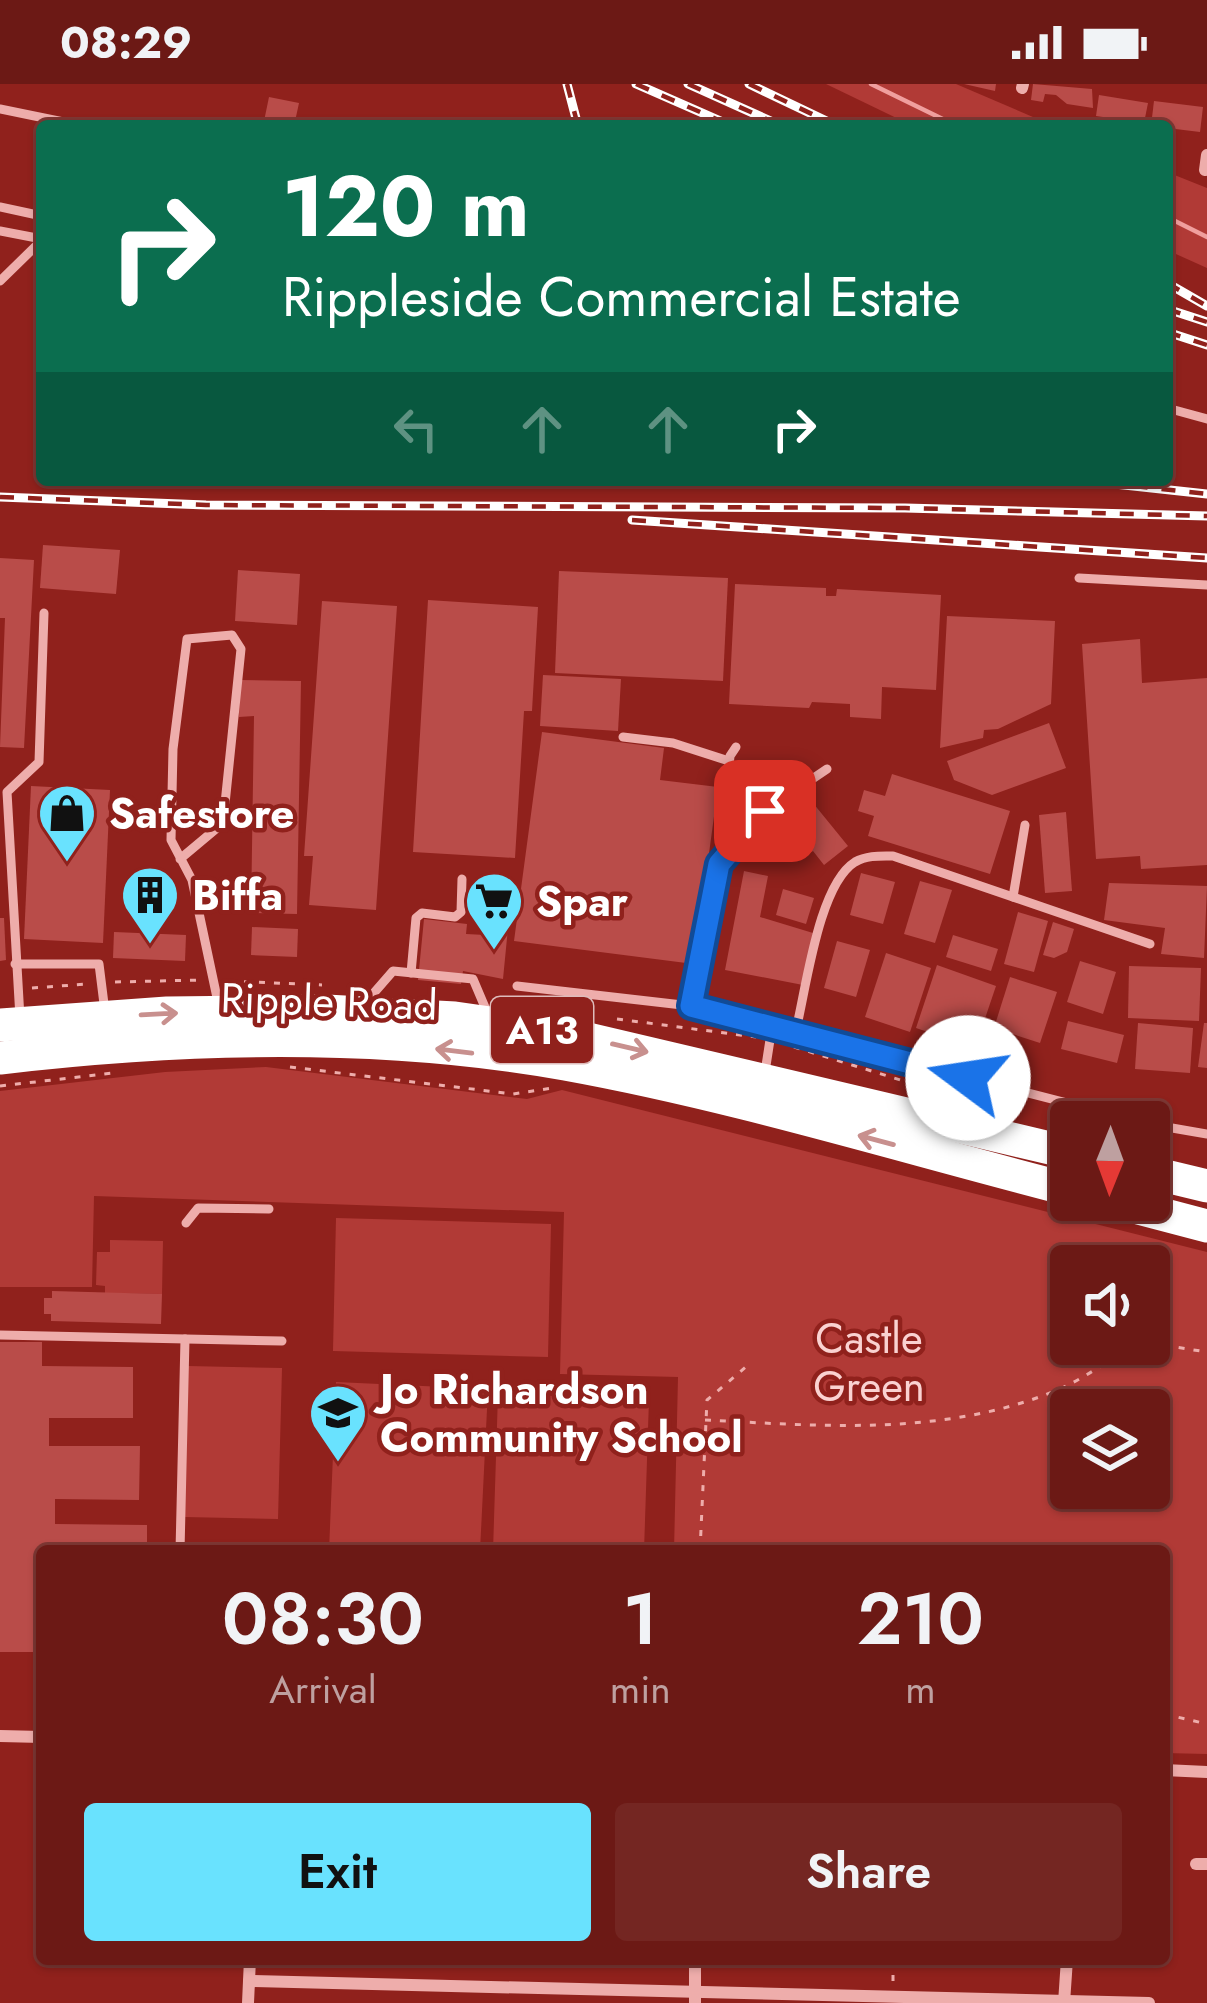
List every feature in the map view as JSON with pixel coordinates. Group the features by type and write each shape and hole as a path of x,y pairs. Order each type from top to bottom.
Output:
{"highway":[{"name":"Ripple Road","path":"10,1024 220,1012 356,1012 491,1023 764,1078 1050,1148"},
{"name":"Ripple Road","path":"0,1058 169,1041 324,1041 563,1064 1050,1185"},
{"path":"1170,1177 1207,1186"},
{"path":"1170,1216 1207,1226"}],"street":[{"path":"1205,170 1207,155"},
{"path":"0,1736 36,1737"},
{"path":"1170,1770 1207,1772"},
{"path":"248,2003 250,1965"},
{"path":"695,1965 695,1998"},
{"path":"1064,2002 1067,1965"},
{"path":"249,1981 695,1998 1149,2003"},
{"path":"472,2003 473,1987"}],"lane":[{"path":"0,109 54,120"},
{"path":"0,207 36,215"},
{"path":"0,231 36,239"},
{"path":"0,281 36,246"},
{"path":"1173,407 1207,419"},
{"path":"1079,578 1207,585"},
{"path":"10,1024 15,964 7,792 39,762 44,613"},
{"path":"181,859 223,823 241,649 232,635 187,639 171,840 207,936 220,1012"},
{"path":"622,737 673,743 729,761"},
{"path":"691,1006 719,864 729,761 736,748"},
{"path":"719,864 765,811 827,769"},
{"path":"1013,897 1025,825"},
{"path":"795,1034 827,901 854,862 893,856 1150,944"},
{"path":"411,973 416,918 422,913 455,917 462,880"},
{"path":"15,964 100,964 106,1017"},
{"path":"356,1012 393,971 473,980 491,1023"},
{"path":"517,986 691,1006 771,1034 795,1034 1058,1101"},
{"path":"764,1078 771,1034"},
{"path":"1170,1127 1207,1134"},
{"path":"186,1222 198,1208 269,1209"},
{"path":"0,1335 282,1341"},
{"path":"180,1545 185,1339"}],"path":[{"path":"678,1024 771,1034 1006,1112"},
{"path":"275,1064 513,1094 562,1087"},
{"path":"0,1086 119,1072"},
{"path":"1170,1347 1207,1352"},
{"path":"705,1420 811,1427 945,1419 1064,1387 1097,1365"},
{"path":"700,1545 706,1400 746,1366"},
{"path":"1170,1715 1207,1724"},
{"path":"888,1997 892,1965"}],"green space":[{"path":"826,84 956,84 1040,120 901,120"},
{"path":"1173,174 1207,188 1207,268 1173,253"},
{"name":"Castle Green","path":"266,1067 527,1099 562,1090 1050,1213 1050,1221 1084,1221 1207,1252 1207,1754 1170,1753 1170,1545 674,1545 678,1377 560,1374 564,1212 94,1196 92,1287 0,1287 0,1091 165,1072"},
{"path":"336,1218 551,1224 548,1357 333,1351"},
{"path":"110,1240 163,1241 162,1294 105,1293 105,1286 96,1285 97,1252 110,1252"},
{"path":"188,1366 282,1368 278,1519 184,1517"},
{"path":"336,1382 488,1389 480,1545 329,1545"},
{"path":"498,1394 649,1399 644,1545 493,1545"}],"building":[{"path":"964,84 996,84 995,91"},
{"path":"1033,84 1092,89 1093,108 1067,104 1056,95 1045,94 1043,102 1031,100"},
{"path":"1099,95 1148,103 1145,120 1096,116"},
{"path":"269,97 299,103 295,120 264,120"},
{"path":"1154,101 1203,107 1200,132 1173,129 1173,120 1152,120"},
{"path":"43,545 120,550 116,594 40,588"},
{"path":"0,558 34,560 24,748 0,747 5,618 0,618"},
{"path":"238,570 300,574 297,625 235,621"},
{"path":"559,571 728,578 723,681 555,673"},
{"path":"735,584 826,588 826,596 836,596 837,589 941,595 936,690 882,687 881,719 850,717 850,704 812,702 809,708 729,704"},
{"path":"428,600 538,607 532,711 524,711 515,858 413,852"},
{"path":"322,601 397,606 376,910 309,905 313,856 304,856"},
{"path":"947,616 1055,621 1051,704 998,729 984,730 983,738 940,748"},
{"path":"1140,639 1142,683 1207,678 1207,865 1141,869 1140,856 1096,859 1082,644"},
{"path":"543,675 621,679 618,731 540,726"},
{"path":"240,680 301,681 297,914 251,913 254,716 239,717"},
{"path":"1049,723 1066,768 992,795 954,780 947,761"},
{"path":"542,732 664,748 660,780 718,787 694,964 514,941"},
{"path":"892,774 1010,811 990,874 868,836 874,816 858,811 864,790 885,796"},
{"name":"Safestore","path":"31,786 110,790 103,943 24,939"},
{"path":"813,803 848,846 824,865 813,851 802,858 768,830"},
{"path":"1066,812 1072,891 1045,893 1039,815"},
{"path":"744,871 768,876 760,917 813,933 803,985 725,970"},
{"path":"861,873 895,882 883,924 850,915"},
{"path":"920,881 952,890 935,943 904,934"},
{"path":"1109,883 1207,886 1204,958 1161,954 1165,928 1104,920"},
{"path":"783,889 814,898 806,924 776,915"},
{"path":"1018,912 1048,921 1034,972 1004,964"},
{"path":"0,918 4,918 6,960 0,961"},
{"path":"424,919 467,924 466,934 485,935 486,926 508,928 503,979 463,971 461,984 418,980"},
{"path":"1053,922 1074,929 1067,952 1054,958 1043,955"},
{"path":"252,927 298,929 297,957 251,955"},
{"name":"Biffa","path":"114,932 186,935 185,961 113,958"},
{"path":"953,935 998,949 991,971 946,957"},
{"path":"837,941 870,950 856,997 824,988"},
{"path":"886,953 931,968 910,1032 865,1017"},
{"path":"1080,961 1116,972 1103,1014 1067,1002"},
{"path":"937,965 996,986 975,1048 916,1028"},
{"path":"1129,966 1201,968 1199,1021 1128,1018"},
{"path":"1010,977 1057,992 1040,1043 994,1028"},
{"path":"1068,1021 1124,1035 1117,1063 1061,1049"},
{"path":"1138,1023 1193,1028 1190,1073 1135,1069"},
{"path":"1207,1023 1207,1068 1198,1067"},
{"path":"52,1291 162,1294 161,1324 51,1321 51,1314 44,1314 44,1298 52,1298"},
{"path":"0,1342 42,1342 42,1366 133,1367 133,1418 49,1418 49,1446 140,1446 139,1500 55,1499 55,1524 147,1525 147,1545 36,1545 36,1652 0,1652"}],"waterway":[{"path":"871,84 945,120"},
{"path":"1173,220 1207,237"}],"railway":[{"path":"567,84 576,120"},
{"path":"636,84 718,120"},
{"path":"688,84 769,120"},
{"path":"749,84 824,120"},
{"path":"1173,286 1207,306"},
{"path":"1173,311 1207,322"},
{"path":"1173,334 1207,345"},
{"path":"1133,486 1207,494"},
{"path":"0,497 206,505 905,508 1207,516"},
{"path":"632,520 1207,558"}],"place":[{"name":"Safestore","path":"67,864"},
{"name":"Biffa","path":"150,946"},
{"name":"Spar","path":"494,952"},
{"name":"Jo Richardson Community School","path":"338,1464"}],"route":[{"path":"765,811 719,864 691,1006 968,1078"}]}
